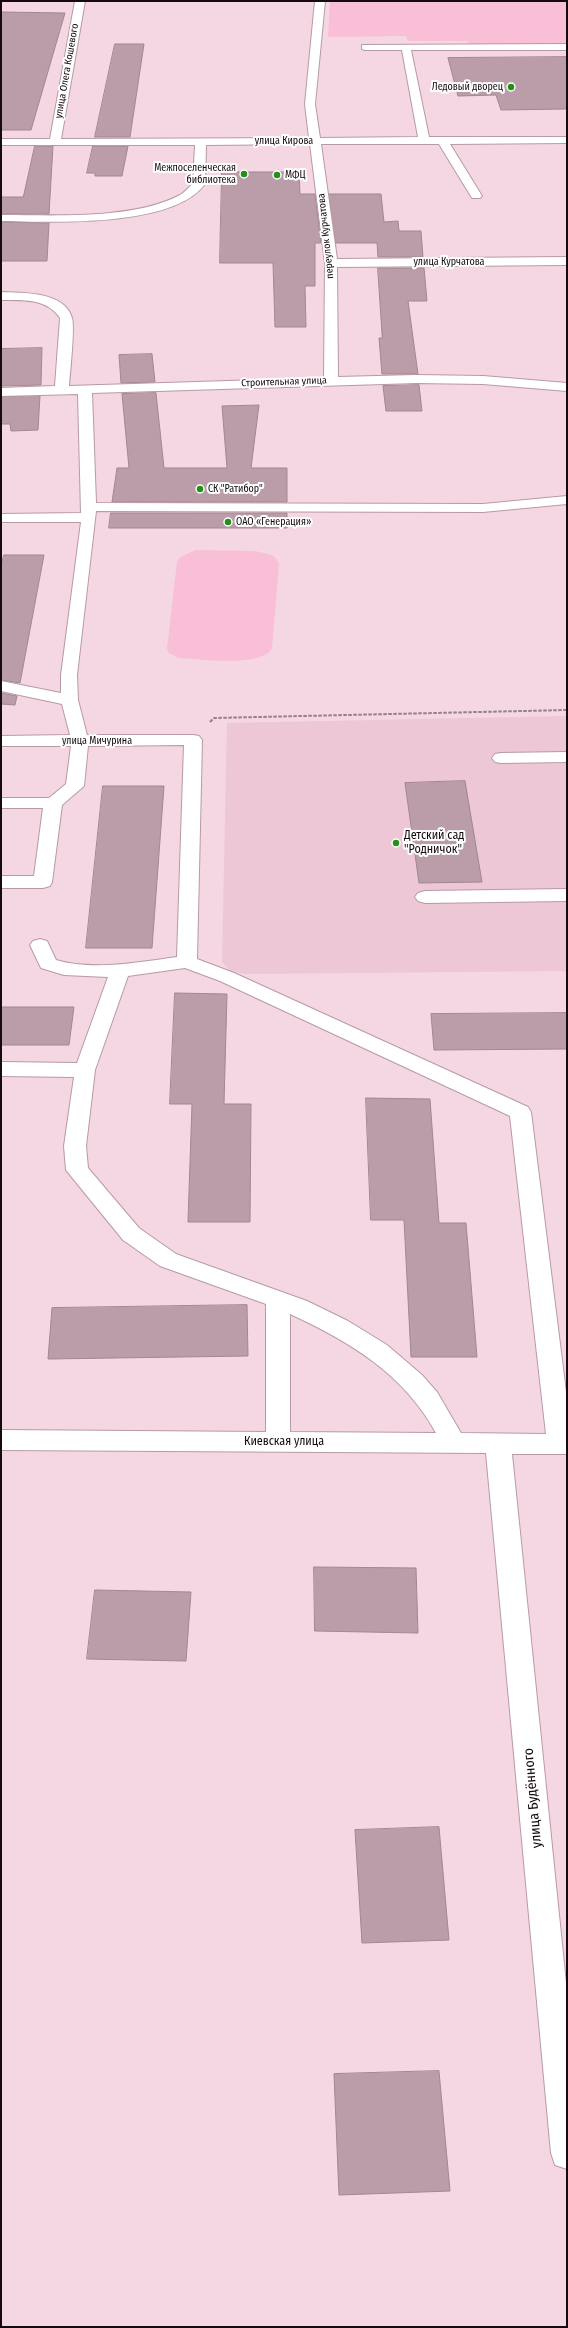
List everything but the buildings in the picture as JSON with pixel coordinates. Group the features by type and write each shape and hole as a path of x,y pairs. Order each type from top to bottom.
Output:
{"street":[{"name":"улица Олега Кошевого","path":"55,142 80,1"},
{"name":"переулок Курчатова","path":"320,1 310,104 331,263 331,380"},
{"path":"365,47 567,47"},
{"path":"406,47 424,140"},
{"path":"443,140 447,153 470,183 476,196"},
{"name":"улица Кирова","path":"1,142 567,140"},
{"path":"1,218 110,217 153,208 173,202 195,190 199,184 201,141"},
{"name":"улица Курчатова","path":"331,263 567,261"},
{"path":"1,296 46,301 61,309 66,318 62,390"},
{"name":"Строительная улица","path":"1,392 331,380 483,380 567,387"},
{"path":"1,804 53,804 75,786 80,741 70,700 69,675 88,512 85,389"},
{"path":"1,518 88,512 483,508 567,500"},
{"path":"1,686 70,700"},
{"path":"187,962 193,740"},
{"name":"улица Мичурина","path":"1,741 193,740"},
{"path":"501,758 567,757"},
{"path":"1,882 42,882 53,804"},
{"path":"425,897 567,895"},
{"path":"40,945 48,964 64,969 120,971 187,962 227,977 520,1112 564,1444"},
{"path":"120,971 85,1070 75,1146 77,1170 131,1234 168,1260 278,1299 339,1325 392,1362 428,1398 454,1443"},
{"path":"1,1069 85,1070"},
{"path":"278,1299 278,1442"},
{"name":"Киевская улица","path":"1,1440 564,1444"},
{"name":"улица Будённого","path":"498,1444 567,2153"}],"path":[{"path":"193,740 214,718 567,710"}],"shaded area":[{"path":"330,1 567,1 567,44 469,44 468,41 408,41 406,36 328,37"},
{"path":"195,550 255,551 275,557 279,564 272,648 266,654 256,658 243,660 215,661 179,658 169,653 167,649 177,562 179,558"},
{"name":"Детский сад \"Родничок\"","path":"567,716 567,971 245,974 230,971 222,962 227,723"}],"place":[{"name":"Ледовый дворец","path":"511,87"},
{"name":"Межпоселенческая библиотека","path":"244,174"},
{"name":"МФЦ","path":"277,175"},
{"name":"СК \"Ратибор\"","path":"200,489"},
{"name":"ОАО «Генерация»","path":"228,522"},
{"name":"Детский сад \"Родничок\"","path":"396,843"}]}
